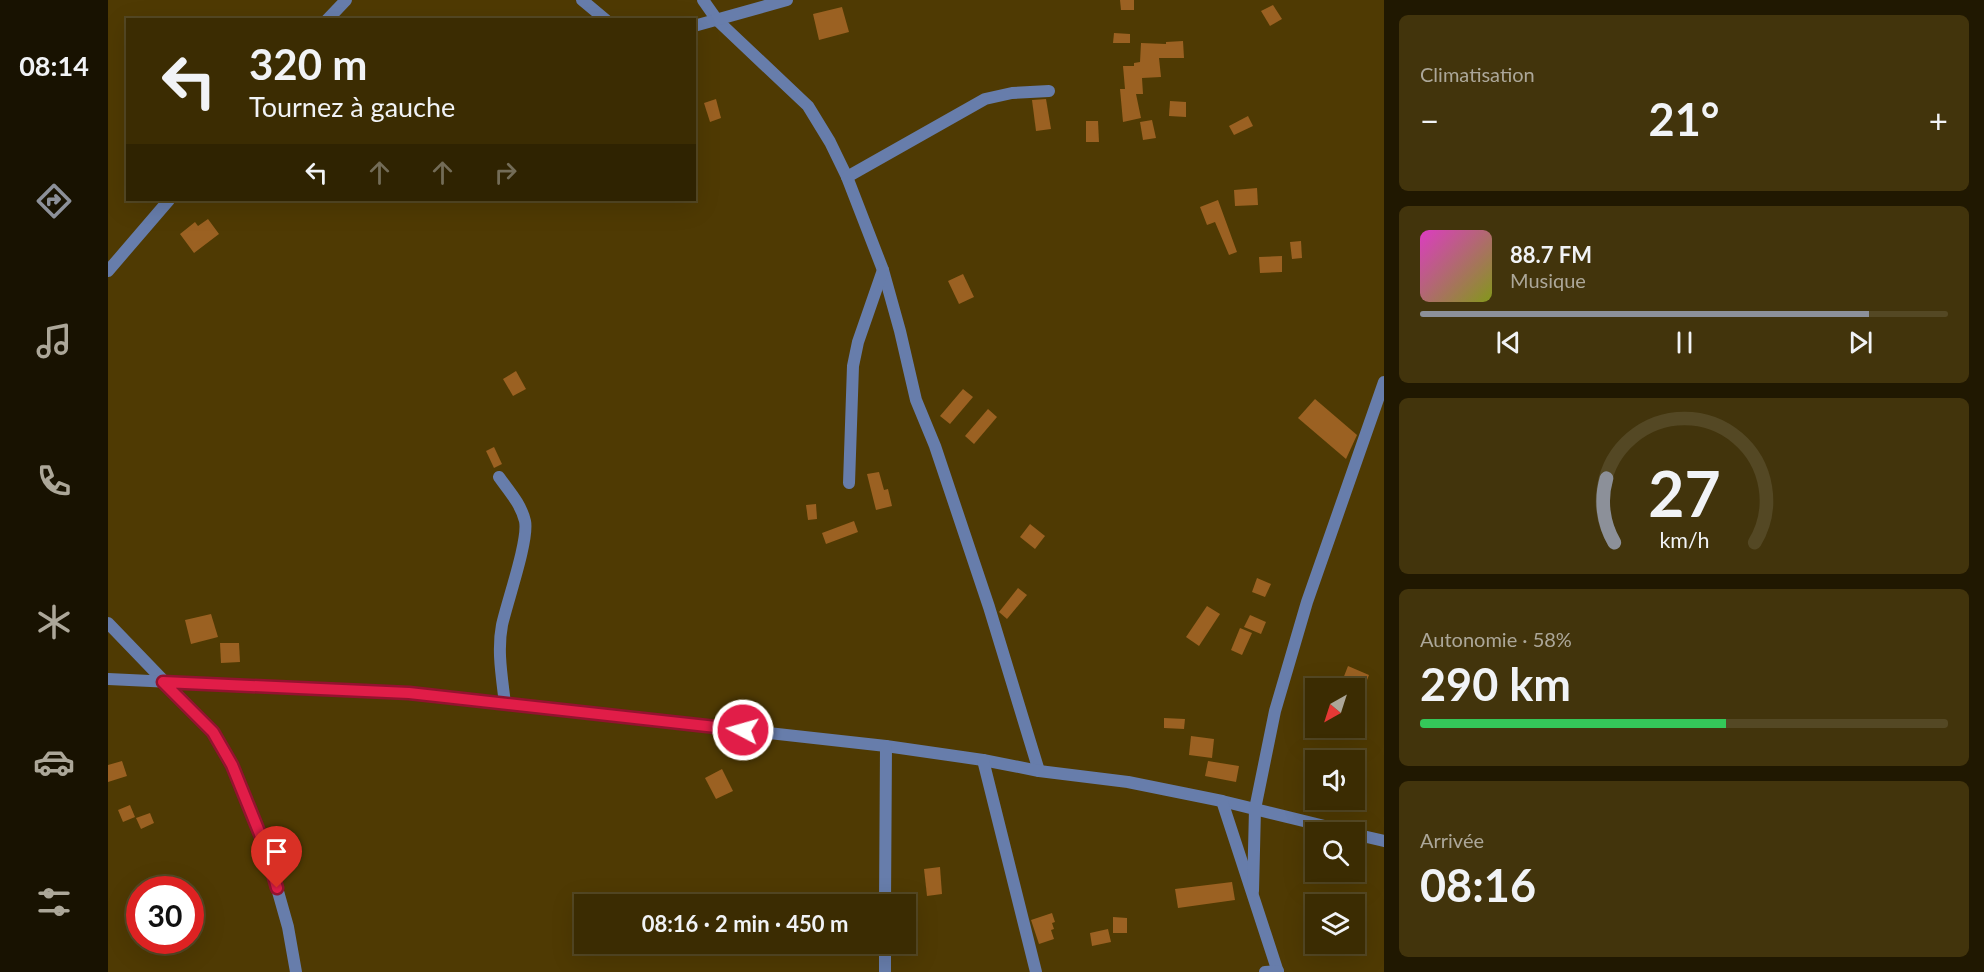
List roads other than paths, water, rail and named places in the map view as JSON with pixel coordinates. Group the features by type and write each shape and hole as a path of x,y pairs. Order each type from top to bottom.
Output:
{"street":[{"path":"329,18 346,0"},
{"path":"582,0 604,18"},
{"path":"703,0 717,20 808,106 830,142 847,177 883,270 916,400 935,446 989,607 1039,771"},
{"path":"696,25 786,0"},
{"path":"847,177 985,99 1012,93 1049,91"},
{"path":"108,271 168,201"},
{"path":"849,483 853,366 858,342 883,270"},
{"path":"1253,891 1255,809 1275,711 1304,613 1384,382"},
{"path":"499,477 517,500 525,523 524,542 502,626 499,651 505,704"},
{"path":"108,623 213,732 232,765 266,849 288,927 296,972"},
{"path":"108,679 409,693 885,746 1128,783 1222,801 1308,822"},
{"path":"885,746 885,894"},
{"path":"983,760 1036,972"},
{"path":"1222,801 1278,971 1265,972"},
{"path":"1365,837 1384,841"},
{"path":"885,954 885,972"}]}
